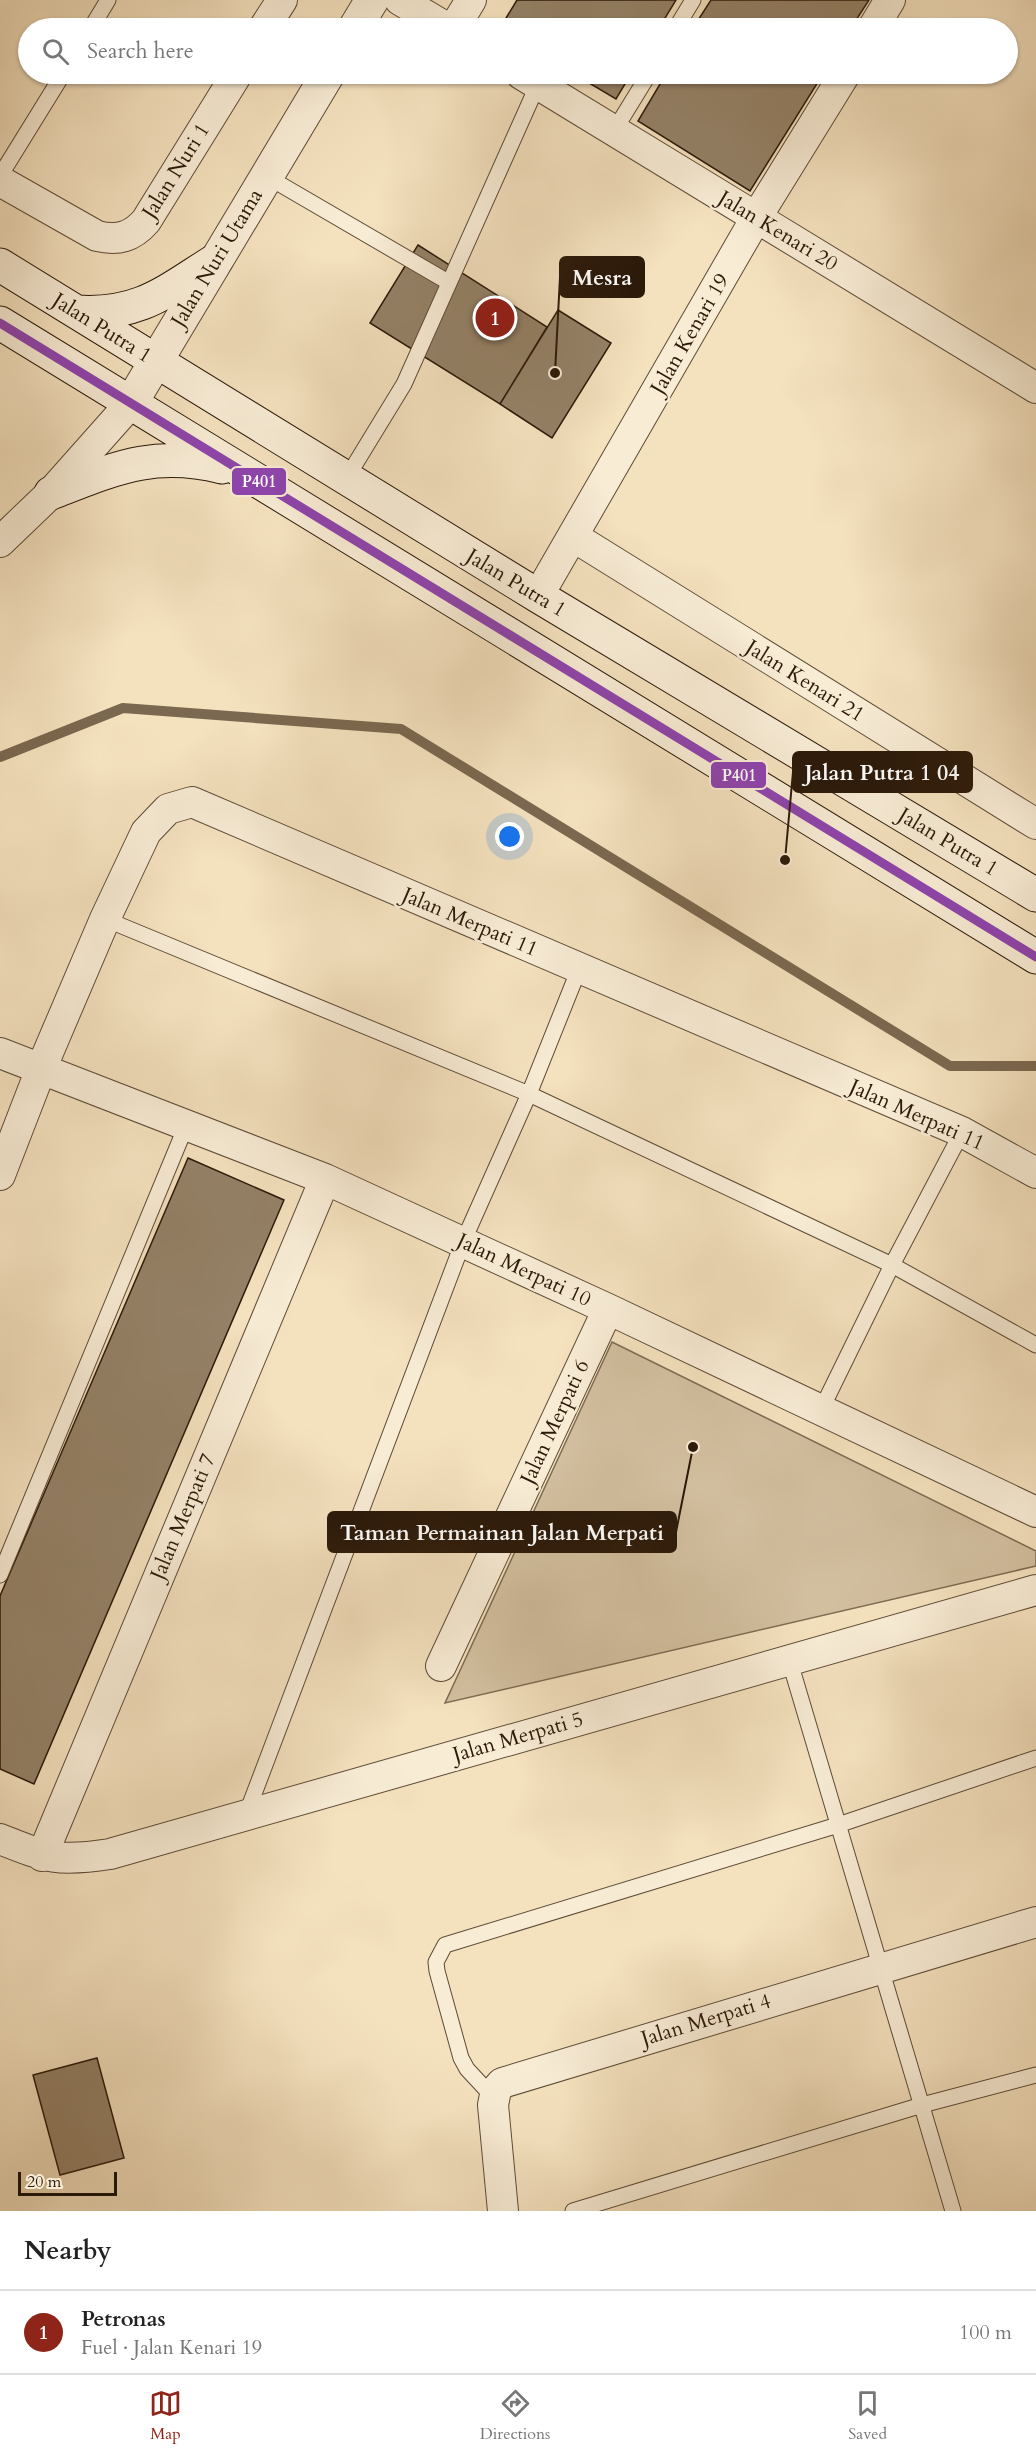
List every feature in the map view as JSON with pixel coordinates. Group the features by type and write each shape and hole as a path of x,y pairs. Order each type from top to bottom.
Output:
{"main road":[{"path":"361,18 372,0"},
{"name":"Jalan Nuri Utama","path":"131,403 322,84"},
{"path":"77,312 123,311 145,304 216,260"},
{"name":"Jalan Putra 1","path":"0,265 538,596 1036,895"},
{"path":"0,323 1036,957"},
{"path":"51,493 112,470 152,460 191,459 244,472"}],"street":[{"path":"270,18 282,0"},
{"path":"400,0 430,18"},
{"path":"460,18 471,0"},
{"path":"879,18 890,0"},
{"name":"Jalan Nuri 1","path":"0,181 97,236 110,239 124,238 137,231 146,222 231,84"},
{"name":"Jalan Kenari 20","path":"537,84 1036,388"},
{"name":"Jalan Kenari 19","path":"538,596 756,218 839,84"},
{"name":"Jalan Nuri Utama","path":"0,542 51,493 131,403"},
{"name":"Jalan Kenari 21","path":"574,537 1036,824"},
{"name":"Jalan Merpati 11","path":"0,1174 41,1069 105,919 146,832 168,809 192,802 962,1132 1036,1173"},
{"name":"Jalan Merpati 10","path":"0,1053 325,1179 608,1309 1036,1512"},
{"name":"Jalan Merpati 7","path":"42,1856 325,1179"},
{"name":"Jalan Merpati 6","path":"441,1666 608,1309"},
{"name":"Jalan Merpati 5","path":"0,1839 42,1856 71,1860 111,1854 1036,1590"},
{"name":"Jalan Merpati 4","path":"493,2097 502,2083 509,2080 1036,1922"},
{"path":"493,2097 503,2211"}],"lane":[{"path":"96,18 108,0"},
{"path":"682,18 693,0"},
{"path":"0,176 57,84"},
{"path":"346,479 404,384 448,282 527,84"},
{"path":"614,131 643,84"},
{"path":"266,176 448,282"},
{"path":"105,919 530,1094 892,1265 1036,1346"},
{"path":"246,1815 463,1242 530,1094 579,969"},
{"path":"0,1575 186,1126"},
{"path":"821,1410 892,1265 962,1132"},
{"path":"789,1659 953,2211"},
{"path":"493,2097 467,2069 461,2058 437,1971 436,1962 445,1945 838,1825 1036,1758"},
{"path":"573,2211 922,2105 1036,2075"}],"shaded area":[{"path":"612,1342 1036,1551 1036,1566 445,1703"}],"building":[{"path":"517,0 676,0 665,18 506,18"},
{"path":"711,0 869,0 857,18 699,18"},
{"path":"591,84 625,84 616,99"},
{"path":"660,84 817,84 750,191 638,121"},
{"path":"418,245 547,327 500,404 370,323"},
{"path":"558,310 611,343 552,438 500,404"},
{"path":"188,1158 284,1200 34,1784 0,1769 0,1596"},
{"path":"97,2058 124,2158 60,2175 33,2075"}],"waterway":[{"path":"0,757 123,708 401,729 950,1066 1036,1066"}],"transit line":[{"name":"P401","path":"0,323 1036,957"}],"place":[{"name":"Petronas","path":"495,318"},
{"name":"Mesra","path":"555,373"},
{"name":"Jalan Putra 1 04","path":"785,860"},
{"name":"Taman Permainan Jalan Merpati","path":"693,1447"}]}
